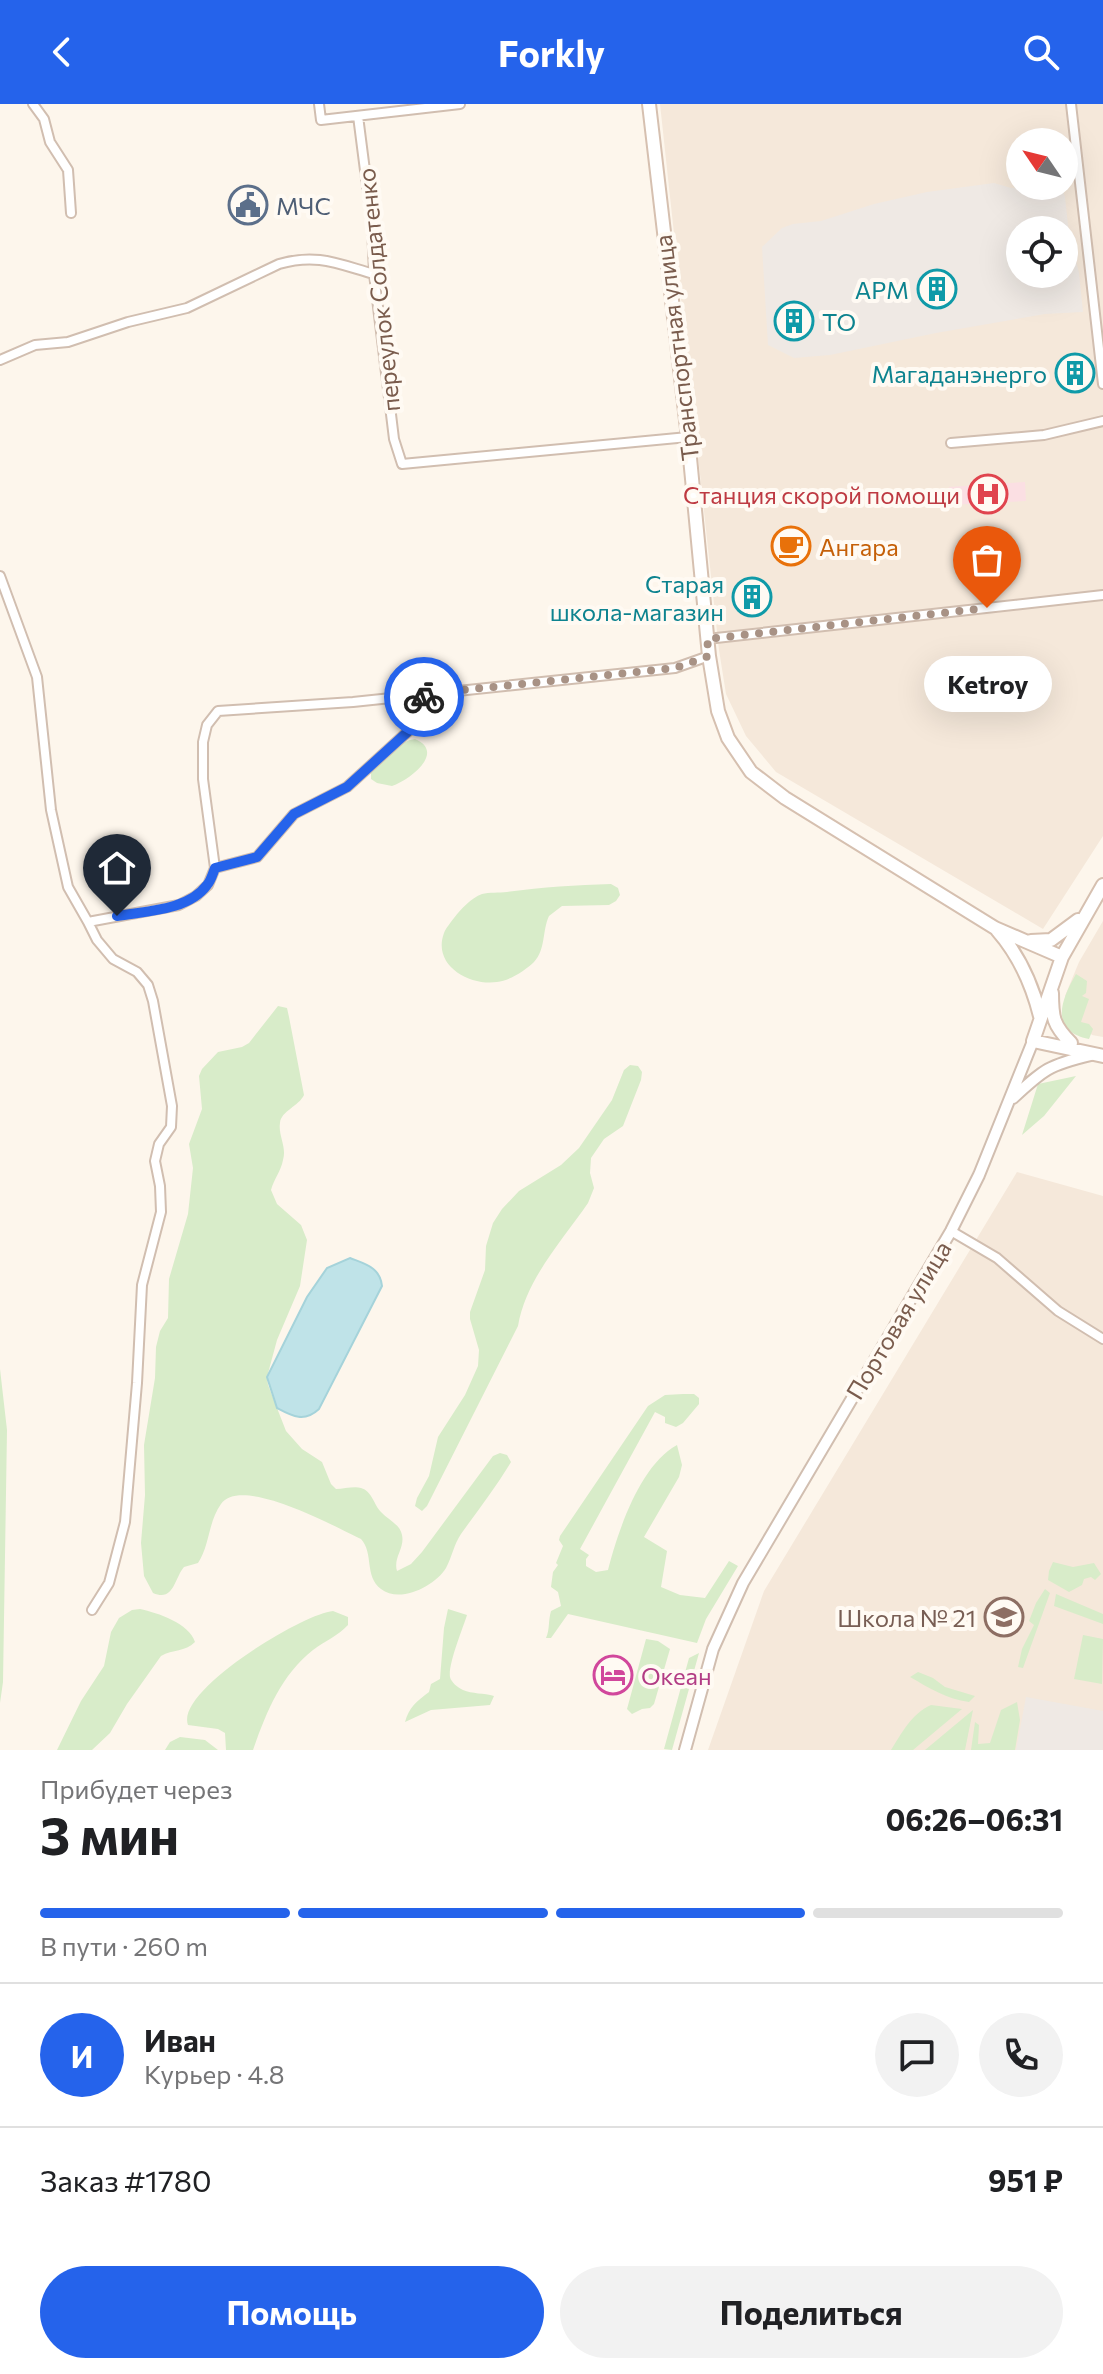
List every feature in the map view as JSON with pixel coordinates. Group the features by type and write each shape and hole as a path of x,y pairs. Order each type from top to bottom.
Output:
{"main road":[{"name":"Транспортная улица","path":"649,104 688,437 709,656 723,726 735,750 760,780 785,798 995,928 1062,957"},
{"name":"Портовая улица","path":"1033,1041 1062,957 1103,885"},
{"path":"1022,939 1041,942 1056,938 1091,906"},
{"name":"Транспортная улица","path":"995,928 1010,945 1024,969 1040,1017"},
{"path":"1052,982 1054,1020 1071,1043"},
{"path":"1040,1017 1056,1033 1097,1055"},
{"path":"1033,1041 1097,1055"}],"street":[{"path":"33,104 44,119 50,142 68,170 71,213"},
{"path":"319,104 321,120 460,104"},
{"path":"1071,104 1103,384"},
{"name":"переулок Солдатенко","path":"358,116 394,439 402,464 688,437"},
{"path":"0,360 35,345 68,342 128,322 187,308 292,260 313,257 374,274"},
{"path":"951,443 1044,435 1103,421"},
{"path":"0,576 37,677 51,810 68,887 97,940 113,959 137,972 148,985 172,1106 171,1127 159,1144 155,1161 161,1212 142,1285 125,1522 109,1583 92,1610"},
{"path":"707,639 1103,595"},
{"path":"88,922 179,905 208,885 215,868 203,779 203,742 207,725 218,711 353,702 675,668 709,656"},
{"path":"215,868 257,857 294,814 347,787 414,726 425,694"},
{"name":"Портовая улица","path":"685,1750 717,1639 743,1583 951,1231 979,1175 1033,1041"},
{"path":"1008,1102 1040,1072 1055,1064 1097,1055"},
{"path":"951,1231 997,1258 1058,1311 1103,1339"}],"shaded area":[{"path":"660,104 1103,104 1103,836 1043,929 776,772 746,736 726,694"},
{"path":"994,183 1006,187 1006,200 1065,200 1067,216 1006,216 1006,288 1078,288 1078,269 1083,312 1045,314 830,355 794,358 768,345 762,247 782,228 821,221 874,204 927,192"},
{"name":"Станция скорой помощи","path":"1025,482 1026,501 950,505 949,487"},
{"path":"1103,921 1103,1037 1092,1035 1075,1017 1065,996 1079,962"},
{"path":"1017,1172 1103,1196 1103,1750 708,1750 764,1591"},
{"path":"1026,1697 1103,1711 1103,1750 1016,1750"}],"green space":[{"path":"415,739 427,751 422,765 415,772 392,786 371,779 371,771 392,751"},
{"path":"611,884 618,888 620,895 609,905 562,906 549,916 538,957 507,980 475,981 456,971 443,955 442,944 447,927 466,904 482,894"},
{"path":"1076,974 1087,981 1086,993 1082,996 1089,999 1081,1022 1093,1029 1089,1039 1076,1035 1063,1022 1063,1004"},
{"path":"278,1006 287,1008 304,1095 281,1119 284,1155 271,1190 277,1204 301,1225 307,1240 300,1286 277,1340 267,1377 286,1431 302,1449 322,1462 336,1489 355,1487 365,1490 381,1512 399,1528 402,1544 397,1571 411,1564 422,1552 493,1456 500,1453 507,1455 511,1462 461,1534 441,1575 426,1587 407,1594 389,1593 376,1584 361,1539 289,1506 248,1496 232,1497 221,1504 198,1563 184,1567 169,1592 160,1595 153,1593 144,1576 141,1543 145,1495 144,1445 155,1378 156,1347 160,1331 168,1318 169,1279 188,1214 193,1168 189,1144 202,1109 199,1076 218,1052 249,1043"},
{"path":"630,1065 638,1066 642,1072 641,1080 623,1126 604,1139 591,1158 590,1173 594,1188 588,1203 537,1276 518,1326 422,1511 415,1506 429,1476 438,1437 465,1395 478,1366 479,1350 470,1312 485,1270 486,1246 493,1223 519,1191 561,1165 579,1148 612,1100 624,1070"},
{"path":"1076,1076 1044,1116 1022,1135 1038,1084"},
{"path":"0,1369 7,1430 3,1682 0,1703"},
{"path":"694,1394 699,1398 699,1404 676,1427 665,1423 665,1417 655,1412 580,1549 589,1555 586,1566 596,1572 608,1570 632,1500 652,1467 677,1445 682,1465 679,1477 644,1537 667,1551 661,1587 680,1595 705,1598 729,1561 738,1566 706,1619 697,1643 568,1614 551,1638 546,1638 551,1611 561,1606 558,1592 551,1587 563,1546 560,1536 648,1406 665,1395"},
{"path":"1053,1562 1073,1567 1094,1563 1101,1574 1095,1580 1091,1577 1084,1579 1082,1585 1069,1592 1048,1580"},
{"path":"1045,1589 1050,1593 1023,1668 1018,1667 1022,1649 1034,1625 1029,1621"},
{"path":"1056,1594 1103,1614 1103,1624 1054,1606"},
{"path":"140,1609 180,1624 195,1642 161,1656 110,1733 92,1750 57,1750 81,1701 104,1666 111,1632 119,1618"},
{"path":"448,1609 467,1615 451,1664 451,1679 463,1690 494,1696 490,1705 431,1710 405,1722 414,1705 429,1692 431,1684 440,1679"},
{"path":"333,1611 348,1617 348,1625 313,1650 292,1671 269,1709 253,1750 226,1750 225,1733 218,1729 188,1725 189,1710 201,1693 244,1656 295,1625"},
{"path":"1083,1635 1103,1639 1102,1684 1074,1679"},
{"path":"646,1639 658,1641 670,1649 654,1704 632,1714 627,1709"},
{"path":"699,1653 672,1750 664,1749 689,1658"},
{"path":"918,1672 945,1687 975,1696 969,1702 946,1696 910,1677"},
{"path":"1017,1702 1020,1720 1015,1750 971,1750 975,1722 979,1725 978,1744 990,1743 1001,1710"},
{"path":"931,1705 962,1709 913,1750 891,1750 912,1719"},
{"path":"973,1710 965,1750 925,1750"},
{"path":"180,1737 205,1740 218,1750 165,1750 170,1742"}],"water":[{"path":"350,1258 375,1270 382,1286 319,1409 308,1416 293,1416 277,1408 267,1377 307,1297 327,1268"}],"way so far":[{"path":"424,697 425,694 675,668 709,656 707,639 987,608"}],"place":[{"name":"МЧС","path":"248,205"},
{"name":"АРМ","path":"937,289"},
{"name":"ТО","path":"794,321"},
{"name":"Магаданэнерго","path":"1075,373"},
{"name":"Станция скорой помощи","path":"988,494"},
{"name":"Ангара","path":"791,546"},
{"name":"Старая школа-магазин","path":"752,597"},
{"name":"Ketroy","path":"987,608"},
{"name":"Школа № 21","path":"1004,1617"},
{"name":"Океан","path":"613,1675"}],"route":[{"path":"117,916 179,905 208,885 215,868 257,857 294,814 347,787 414,726 424,697"}]}
